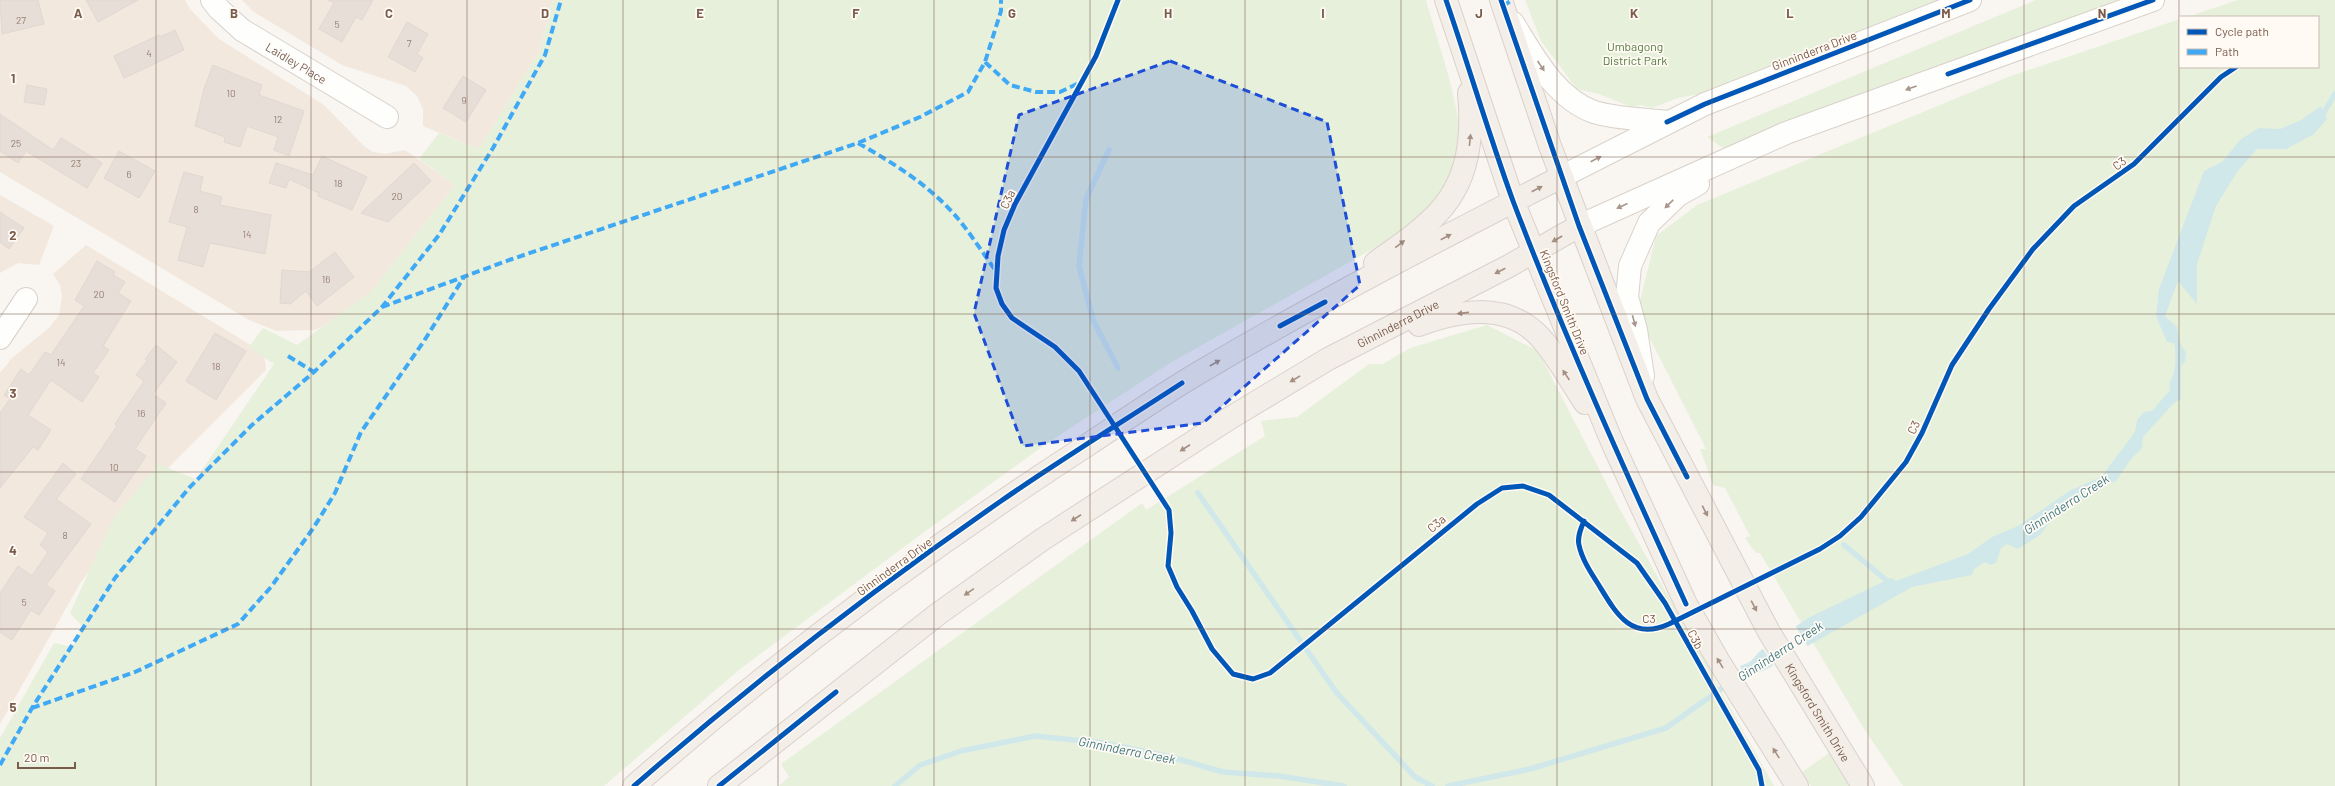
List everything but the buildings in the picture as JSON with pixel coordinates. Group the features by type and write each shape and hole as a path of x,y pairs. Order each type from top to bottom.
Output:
{"main road":[{"name":"Laidley Place","path":"212,0 219,9 242,30 387,117"},
{"name":"Kingsford Smith Drive","path":"1446,0 1513,201 1612,442 1686,604 1755,720 1797,786"},
{"name":"Ginninderra Drive","path":"634,786 695,732 810,641 893,578 1003,500 1205,369 1325,302 1513,201 1667,122 1705,104 1970,0"},
{"name":"Ginninderra Drive","path":"719,786 938,614 1043,539 1230,418 1328,359 1534,252 1579,226 1786,133 2153,0"},
{"name":"Kingsford Smith Drive","path":"1503,5 1561,177 1647,399 1736,571 1806,696 1863,786"},
{"path":"1503,5 1547,75 1572,100 1594,112 1667,122"},
{"path":"1325,302 1425,226 1441,209 1456,188 1465,166 1471,141 1471,114 1465,54"},
{"path":"1647,399 1636,330 1627,297 1630,266 1649,223 1678,195 1786,133"},
{"path":"0,338 26,299"},
{"path":"1328,359 1445,316 1464,312 1499,315 1529,327 1542,340 1612,442"}],"highlighted area":[{"path":"1170,61 1327,122 1360,285 1203,423 1023,446 974,313 1019,115"}],"shaded area":[{"path":"0,0 185,0 190,9 219,39 324,105 364,146 373,152 385,154 405,150 455,185 372,291 345,318 314,330 277,331 249,320 0,172"},
{"path":"242,0 553,0 539,52 479,149 423,126 423,109 417,96 406,86 342,65 254,12"},
{"path":"0,195 54,226 39,265 18,263 0,273"},
{"path":"86,245 264,353 266,370 169,467 81,582 0,724 0,373 12,358 50,327 59,315 62,297 60,285 53,274"}],"green space":[{"path":"553,0 1426,0 1452,89 1460,138 1460,159 1456,176 1442,198 1410,228 1170,363 1046,444 916,538 740,669 604,786 0,786 0,738 54,643 72,647 83,627 70,613 113,519 158,464 196,479 274,364 249,347 263,328 297,345 372,291 455,185 419,159 439,133 479,149 539,52"},
{"name":"Umbagong District Park","path":"1525,0 1950,0 1709,92 1678,98 1652,108 1641,105 1631,107 1599,94 1577,89 1541,41"},
{"path":"2036,0 2122,0 2019,40 1723,148 1707,137"},
{"path":"2238,0 2335,0 2335,786 1903,786 1864,729 1760,553 1756,553 1745,538 1750,536 1725,488 1713,485 1700,449 1706,449 1637,313 1656,236 1697,205 2008,77 2179,19 2179,68 2319,68 2319,16 2190,16"},
{"path":"1487,325 1538,351 1617,504 1774,786 779,786 789,777 781,764 1142,503 1146,510 1265,436 1261,421 1297,417 1369,364 1383,364 1410,348"},
{"path":"1829,753 1851,786 1811,786 1802,772"}],"water":[{"path":"2321,106 2327,119 2314,134 2286,149 2257,149 2237,172 2216,206 2197,264 2197,304 2178,281 2165,316 2177,327 2180,343 2186,353 2185,361 2181,366 2181,399 2173,404 2143,437 2142,448 2131,459 2116,481 2100,488 2084,499 2072,501 2054,516 2040,535 2018,549 2007,544 2001,548 1996,563 1990,565 1985,562 1974,569 1972,575 1912,587 1767,669 1746,678 1740,666 1750,662 1760,651 1808,618 1891,578 1896,581 1968,554 1992,537 2018,526 2071,490 2101,477 2135,432 2137,420 2144,412 2152,411 2170,390 2170,383 2174,372 2176,358 2174,343 2167,342 2156,316 2159,289 2204,171 2222,162 2241,139 2259,128 2280,129 2301,120"}],"pier":[{"path":"1795,625 1808,647 1774,667 1762,647"}],"waterway":[{"name":"Ginninderra Creek","path":"2320,119 2335,94"},
{"path":"1109,150 1086,199 1079,266 1093,320 1118,368"},
{"path":"1198,493 1336,692 1415,777 1432,786"},
{"path":"1844,545 1892,585"},
{"name":"Ginninderra Creek","path":"1448,786 1530,769 1666,728 1728,684"},
{"name":"Ginninderra Creek","path":"895,786 920,765 961,751 1035,736 1104,743 1171,757 1223,772 1279,776 1344,786"}],"marked path":[{"path":"0,765 32,708 115,578 189,488 252,425 314,372 382,307 439,235 493,148 545,55 561,0"},
{"path":"382,307 512,259 858,143 920,117 968,92 985,62 1001,11 1001,0"},
{"path":"1503,6 1512,0"},
{"path":"985,62 1010,85 1036,92 1060,92 1081,82"},
{"path":"858,143 909,174 943,203 965,227 996,271"},
{"path":"32,708 135,672 238,624 271,587 314,527 335,493 361,432 424,341 464,277"},
{"path":"288,356 314,372"}],"cycle path":[{"name":"C3a","path":"1118,0 1096,56 1015,204 1004,230 998,256 996,288 1002,304 1012,318 1055,347 1079,371 1169,510 1171,533 1168,566 1177,587 1192,611 1212,649 1233,674 1253,679 1270,673 1477,504 1502,488 1523,486 1549,495 1637,563 1665,603 1759,770 1762,786"},
{"path":"1446,0 1504,176 1553,303 1596,404 1686,604"},
{"path":"1501,0 1579,226 1647,399 1687,477"},
{"path":"1667,122 1705,104 1970,0"},
{"path":"1948,74 2153,0"},
{"name":"C3","path":"1584,521 1579,542 1580,551 1588,567 1606,597 1620,615 1635,627 1645,629 1656,628 1669,624 1820,549 1840,536 1861,517 1906,462 1922,433 1952,365 1989,309 2033,249 2074,206 2134,164 2221,77 2234,68"},
{"path":"1280,326 1325,302"},
{"path":"634,786 768,674 907,568 1023,486 1182,383"},
{"path":"719,786 836,692"}]}
